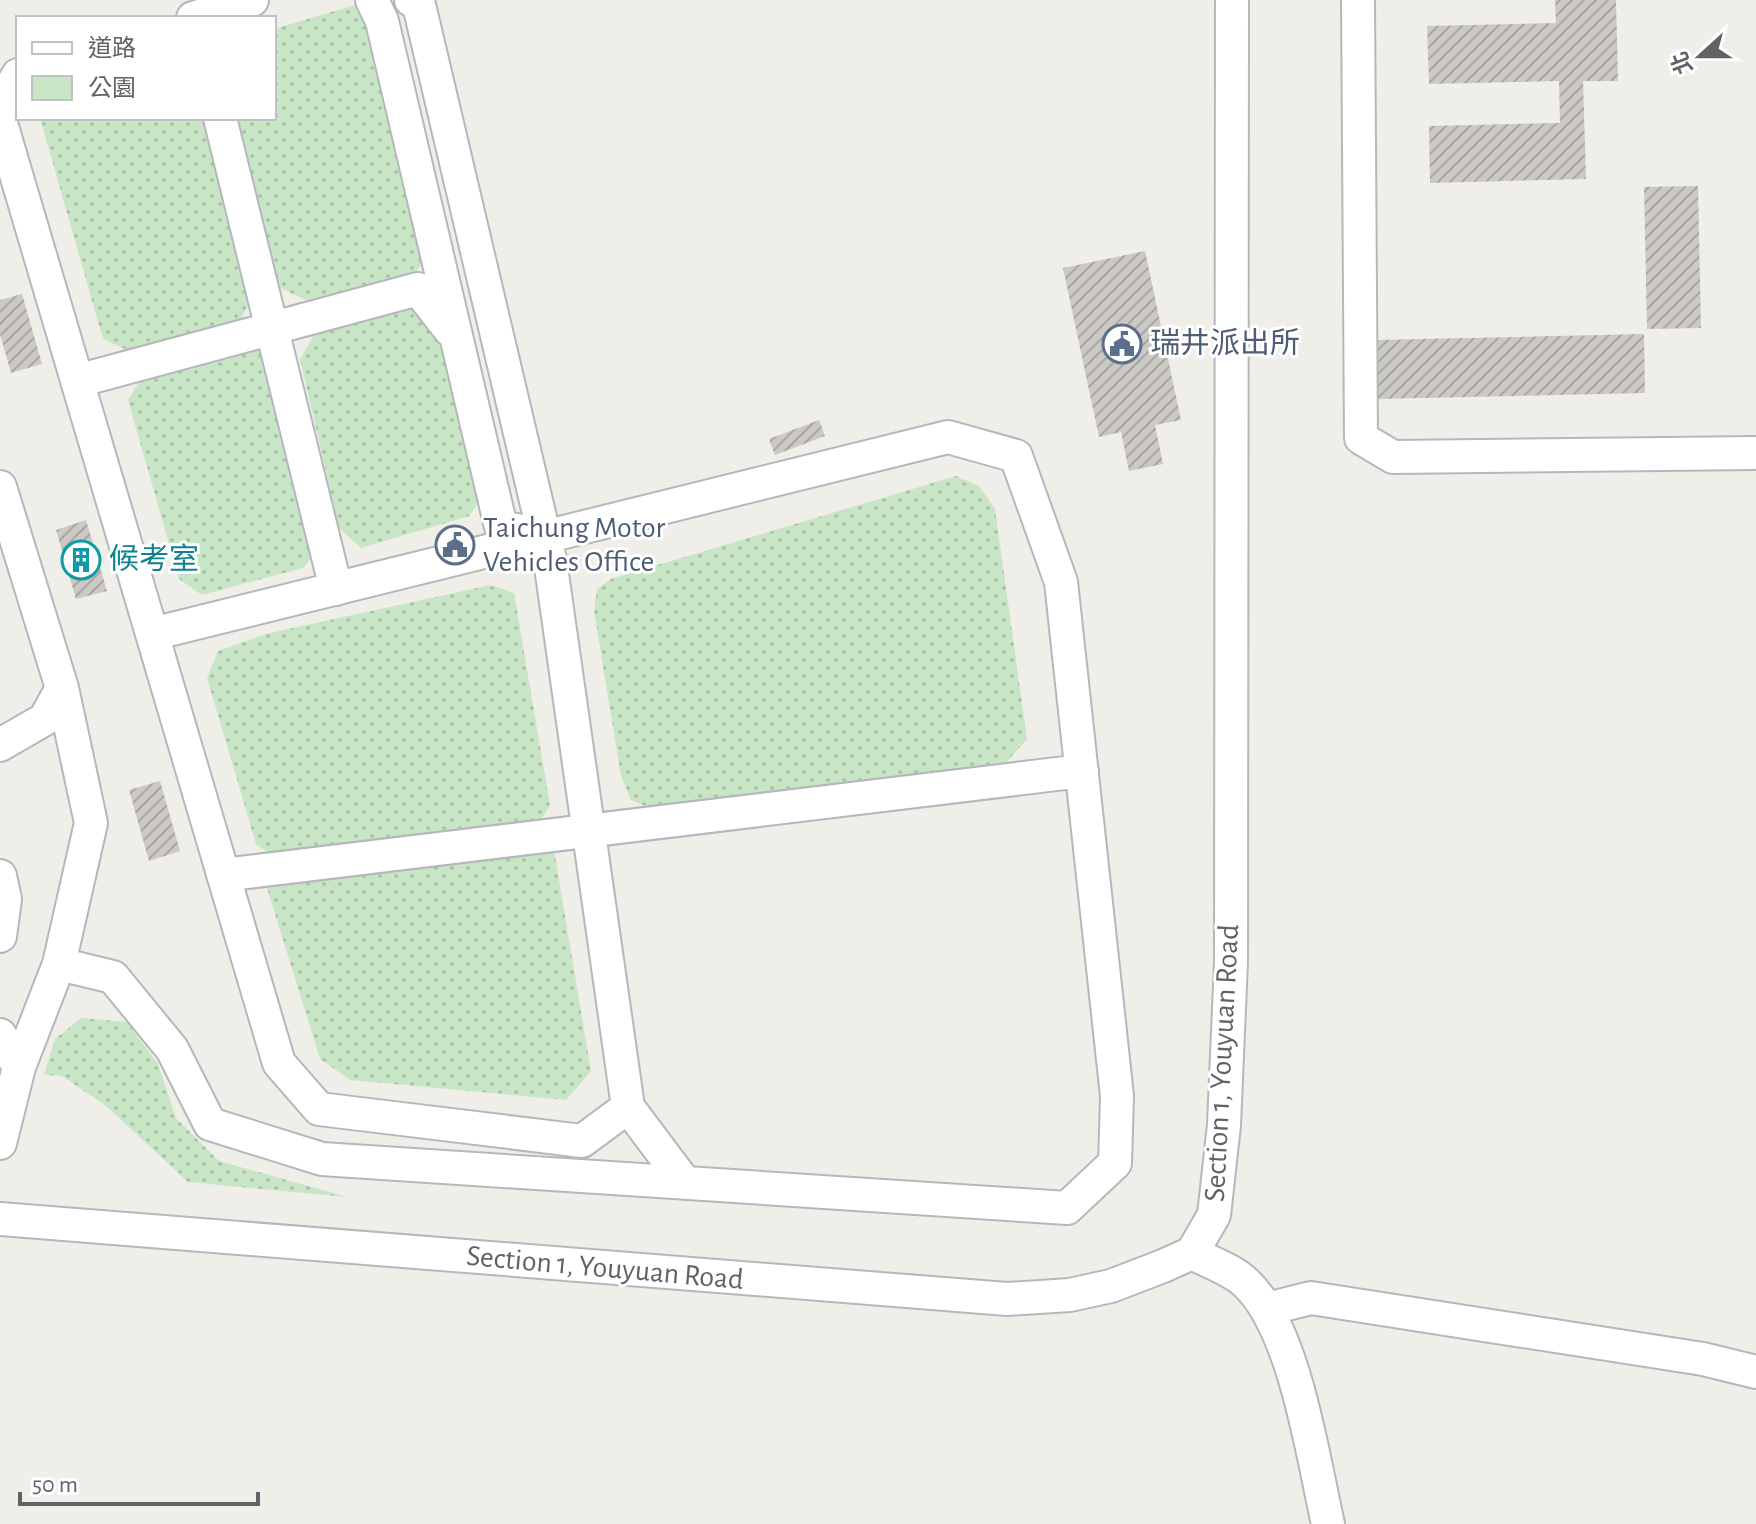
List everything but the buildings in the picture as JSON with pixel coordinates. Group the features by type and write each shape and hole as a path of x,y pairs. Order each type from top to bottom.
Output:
{"street":[{"path":"201,16 252,0"},
{"path":"372,0 382,21 501,527 544,536"},
{"path":"411,0 419,5 544,536 628,1107 685,1183"},
{"name":"Section 1, Youyuan Road","path":"0,1219 1007,1299 1070,1295 1111,1286 1192,1253 1214,1215 1224,1125 1231,962 1232,0"},
{"path":"1358,0 1361,438 1393,457 1756,453"},
{"path":"0,107 16,79"},
{"path":"0,120 279,1063 319,1109 582,1141 628,1107"},
{"path":"220,120 336,589"},
{"path":"77,381 418,289 457,340"},
{"path":"59,964 113,977 172,1049 210,1124 322,1159 1067,1208 1115,1163 1117,1096 1061,582 1016,456 948,437 152,634"},
{"path":"0,487 62,688 91,823 59,964 19,1067 0,1143"},
{"path":"0,745 45,719 62,688"},
{"path":"223,875 1082,771"},
{"path":"0,876 5,899 0,936"},
{"path":"0,1035 19,1067"},
{"path":"1192,1253 1245,1281 1267,1309 1291,1365 1328,1524"},
{"path":"1267,1309 1311,1298 1703,1359 1756,1372"}],"green space":[{"path":"355,5 378,27 428,252 416,273 306,300 276,286 238,120 276,120 276,28"},
{"path":"41,120 211,120 255,295 239,321 129,351 103,339"},
{"path":"421,307 448,336 483,495 469,516 361,548 339,528 300,359 316,332"},
{"path":"261,348 319,548 303,568 202,595 179,579 128,400 140,380"},
{"path":"956,476 979,486 995,509 1027,739 1001,768 652,809 631,800 621,776 594,611 597,589 611,579"},
{"path":"491,585 514,593 550,805 541,820 273,856 256,844 207,678 218,651 265,634"},
{"path":"554,850 591,1071 566,1100 350,1080 320,1059 267,888"},
{"path":"81,1018 127,1022 158,1064 176,1118 219,1161 347,1197 188,1182 105,1105 62,1076 44,1075 55,1039"}],"place":[{"name":"瑞井派出所","path":"1122,344"},
{"name":"Taichung Motor Vehicles Office","path":"455,545"},
{"name":"候考室","path":"81,560"}]}
